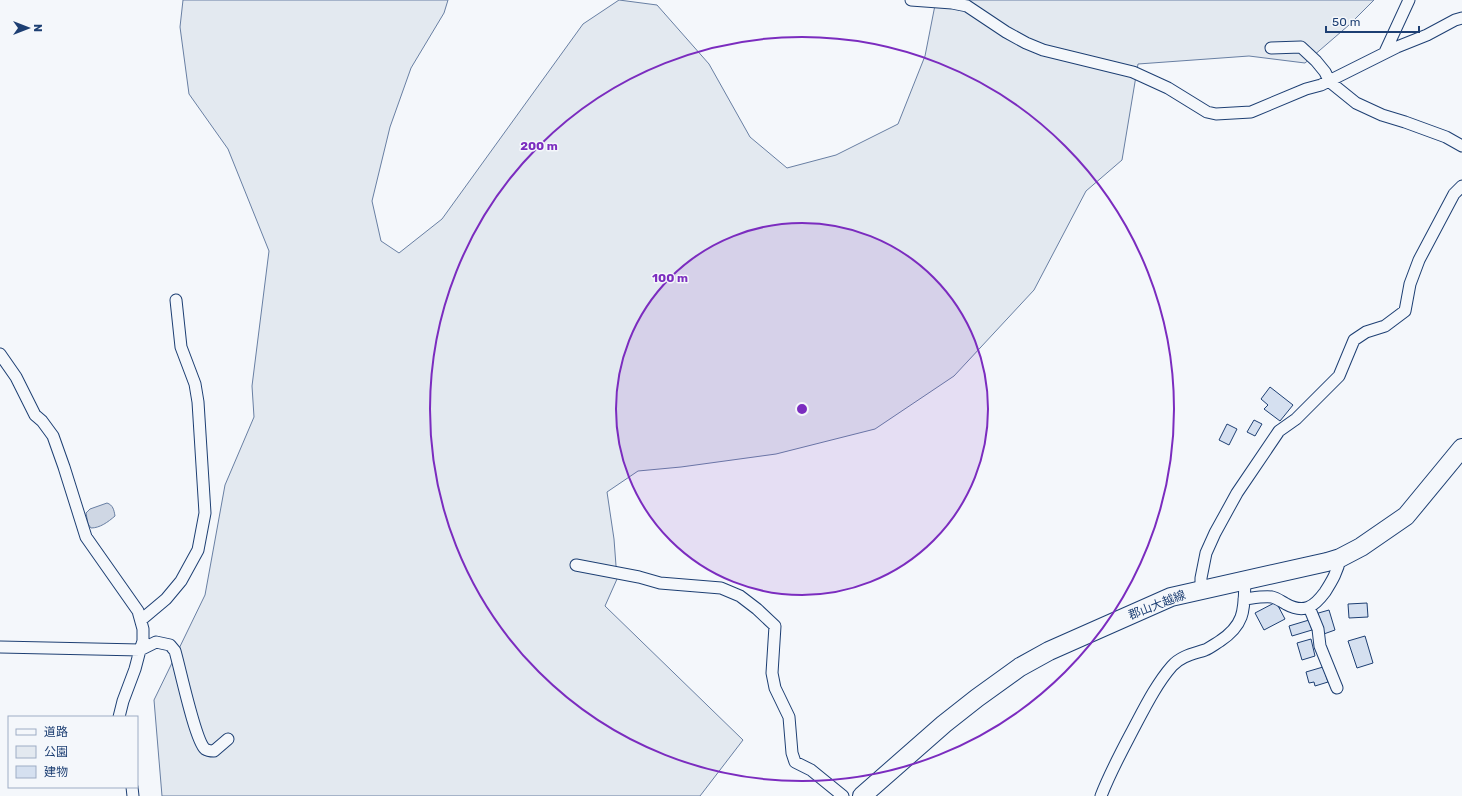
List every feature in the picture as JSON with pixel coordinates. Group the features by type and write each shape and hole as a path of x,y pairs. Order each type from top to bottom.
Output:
{"main road":[{"name":"郡山大越線","path":"862,796 944,724 977,698 1020,668 1049,651 1171,597 1327,562 1340,558 1362,547 1406,516 1462,448"}],"street":[{"path":"911,0 952,3 968,6 1006,32 1026,43 1043,50 1133,72 1168,88 1207,112 1216,114 1251,112 1306,89 1330,82 1385,52 1427,35 1455,20 1462,18"},
{"path":"1385,52 1409,0"},
{"path":"1271,48 1301,47 1316,61 1330,82 1356,103 1382,115 1446,137 1462,146"},
{"path":"1201,590 1201,578 1206,553 1227,510 1253,469 1279,430 1296,419 1339,376 1354,340 1366,332 1385,326 1406,311 1410,284 1419,260 1454,194 1462,186"},
{"path":"141,620 166,599 181,580 198,550 205,513 198,402 194,384 181,347 176,300"},
{"path":"0,354 16,376 35,415 42,421 52,436 64,467 86,537 138,611 141,620 143,641 135,669 123,701 120,716"},
{"path":"1244,599 1273,597 1294,608 1306,609 1316,604 1331,582 1338,567 1340,558"},
{"path":"576,565 660,582 721,588 740,596 757,609 775,626 772,673 775,688 789,717 794,762 811,770 842,796"},
{"path":"1101,796 1110,772 1145,706 1174,664 1184,656 1206,649 1230,634 1240,623 1244,609 1245,580"},
{"path":"1309,607 1318,629 1320,646 1337,688"},
{"path":"0,647 140,650 156,642 170,645 175,651 194,725 202,745 206,750 214,751 228,739"}],"green space":[{"path":"183,0 448,0 444,13 411,68 390,127 372,201 381,241 399,253 442,219 583,24 619,0 657,5 709,64 750,137 787,168 836,155 898,124 925,56 936,0 1374,0 1349,25 1305,63 1249,56 1138,64 1122,160 1086,191 1034,290 954,376 875,429 776,454 681,467 638,471 607,492 614,539 617,579 605,606 743,740 700,796 162,796 154,700 205,595 225,485 254,417 252,386 269,251 228,149 189,94 180,27"}],"shaded area":[{"path":"107,503 112,506 115,516 101,526 91,528 88,524 86,513 90,509"}],"building":[{"path":"1270,387 1293,405 1280,421 1264,409 1268,405 1261,399"},
{"path":"1254,420 1262,424 1255,436 1247,432"},
{"path":"1227,424 1237,429 1229,445 1219,440"},
{"path":"1276,602 1285,619 1264,630 1255,613"},
{"path":"1367,603 1368,617 1349,618 1348,604"},
{"path":"1329,610 1335,630 1321,635 1315,614"},
{"path":"1309,620 1312,630 1292,636 1289,626"},
{"path":"1365,636 1373,663 1357,668 1348,641"},
{"path":"1311,639 1315,656 1302,660 1297,643"},
{"path":"1323,667 1328,682 1315,686 1314,682 1309,683 1306,672"}]}
